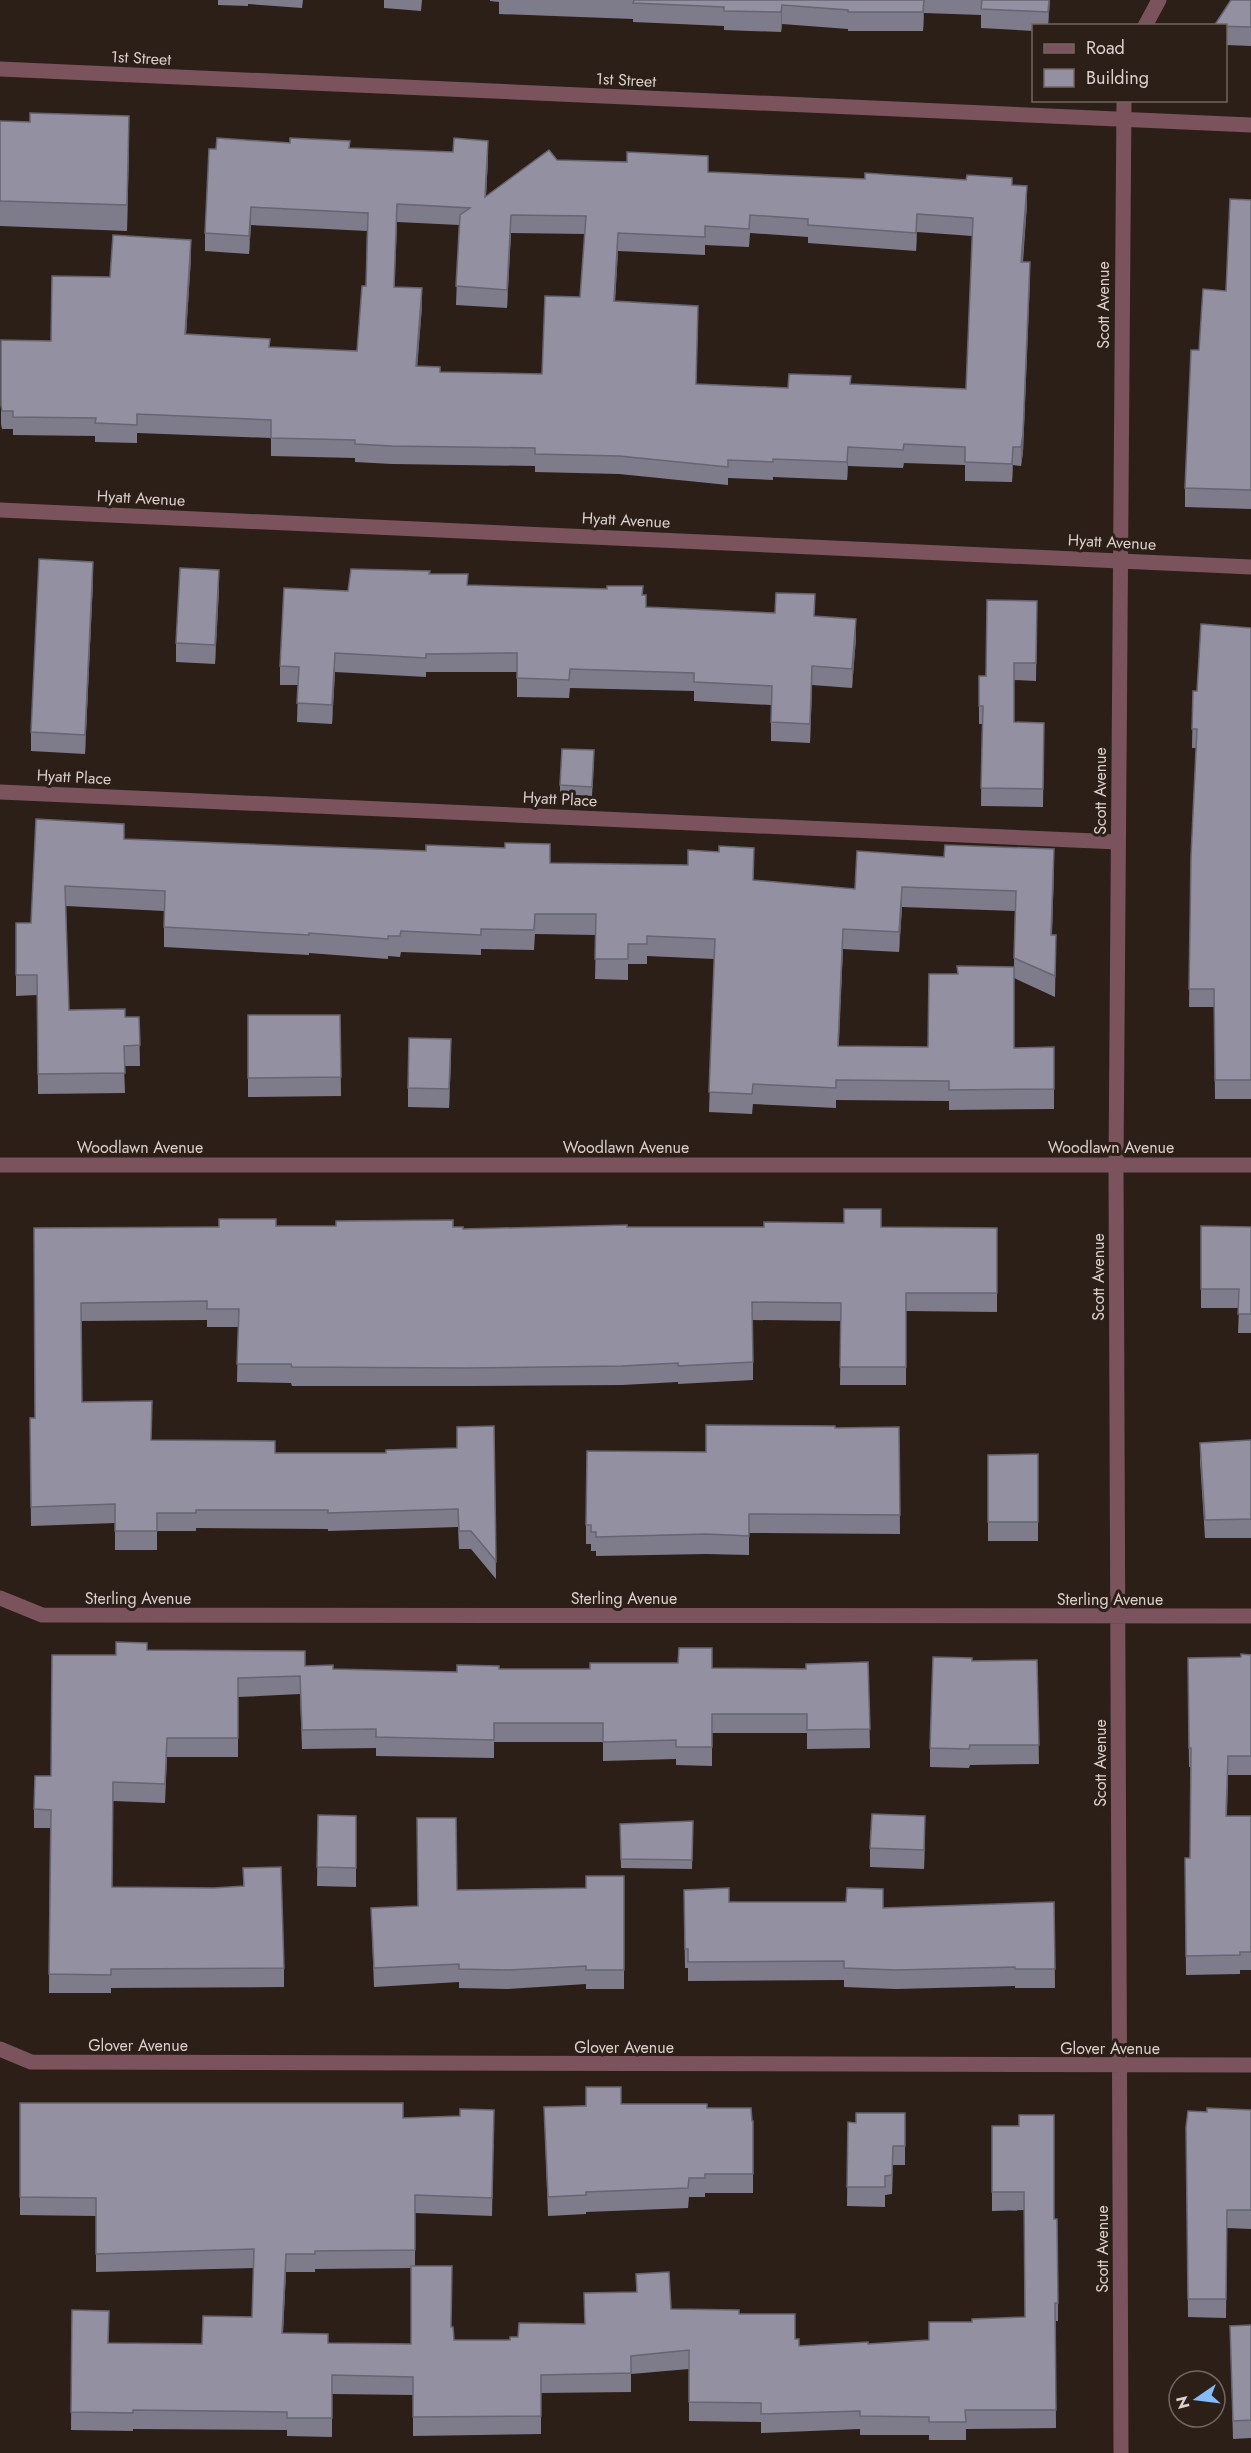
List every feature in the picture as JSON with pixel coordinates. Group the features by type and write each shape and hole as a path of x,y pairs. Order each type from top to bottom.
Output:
{"street":[{"path":"1146,24 1159,0"},
{"name":"1st Street","path":"0,69 1251,125"},
{"name":"Scott Avenue","path":"1121,2453 1116,1166 1124,102"},
{"name":"Hyatt Avenue","path":"0,510 1251,567"},
{"name":"Hyatt Place","path":"0,792 1118,842"},
{"name":"Woodlawn Avenue","path":"0,1165 1251,1165"},
{"name":"Sterling Avenue","path":"0,1598 42,1615 1251,1616"},
{"name":"Glover Avenue","path":"0,2049 31,2062 1251,2065"}],"building":[{"path":"634,0 924,0 923,12 848,12 848,10 782,5 781,12 724,11 724,7 633,3"},
{"path":"982,0 1049,0 1048,12 981,9"},
{"path":"1231,0 1251,0 1251,27 1215,24"},
{"path":"30,113 129,116 127,205 0,201 0,121 30,122"},
{"path":"217,138 290,143 290,138 350,141 349,148 453,152 454,138 488,141 485,197 549,150 557,160 627,162 627,152 708,156 708,172 865,179 865,173 966,180 967,175 1012,178 1012,185 1027,186 1021,262 1030,262 1021,447 1013,447 1012,464 965,462 965,447 904,444 903,450 848,447 847,462 728,460 728,467 619,456 535,454 535,448 392,446 355,444 355,440 271,438 271,420 137,414 137,425 95,423 96,418 13,417 13,411 2,411 1,340 51,341 52,276 110,277 113,235 191,240 185,334 270,339 269,347 357,351 362,286 366,286 368,213 251,207 249,236 205,233 209,149 216,149","holes":["397,204 470,208 460,215 456,286 507,290 511,215 586,216 580,297 545,296 542,374 440,372 440,367 416,366 422,288 394,287","917,214 973,218 966,389 850,384 851,376 789,374 788,388 696,384 698,306 614,301 618,233 705,237 705,226 749,229 750,215 808,219 808,225 916,233"]},
{"path":"1230,199 1251,200 1251,490 1185,488 1191,350 1199,350 1203,289 1226,291"},
{"path":"39,559 93,562 85,735 31,732"},
{"path":"180,568 219,570 215,645 176,643"},
{"path":"351,569 468,574 467,585 607,589 607,586 643,586 642,595 646,595 646,607 775,613 776,593 815,594 814,616 856,619 852,669 812,666 810,724 771,722 772,686 694,682 694,673 570,669 569,680 517,678 517,653 426,654 426,658 335,653 332,705 297,703 299,667 280,666 284,588 348,591"},
{"path":"987,600 1037,601 1036,663 1014,663 1014,722 1044,723 1043,789 981,788 983,706 979,706 979,676 986,676"},
{"path":"1201,624 1251,628 1251,1080 1215,1080 1214,989 1189,989 1191,856 1197,729 1192,729 1193,691 1197,691"},
{"path":"562,749 594,750 592,787 560,785"},
{"path":"36,819 124,824 124,839 426,851 426,845 505,848 505,843 550,844 550,863 688,865 688,850 719,852 719,846 754,848 753,880 855,889 857,851 944,857 945,845 1054,849 1051,935 1056,935 1055,976 1014,958 1016,891 902,887 899,932 843,929 838,1046 928,1047 929,974 958,974 957,966 1014,967 1014,1048 1054,1047 1054,1089 949,1090 949,1081 836,1080 836,1088 753,1084 752,1094 709,1092 715,939 647,936 647,944 628,944 628,959 595,959 596,914 535,914 534,930 481,929 481,935 401,931 400,936 388,936 388,939 309,933 309,935 164,927 165,891 65,886 69,1010 125,1009 125,1017 139,1017 140,1045 124,1046 125,1073 38,1074 37,975 16,975 16,923 31,923"},
{"path":"248,1015 340,1015 341,1077 248,1078"},
{"path":"409,1038 451,1039 449,1089 408,1088"},
{"path":"844,1209 881,1209 881,1227 997,1228 997,1293 906,1293 906,1367 840,1367 841,1303 752,1302 753,1362 678,1366 678,1363 466,1368 292,1367 291,1364 237,1364 239,1309 207,1309 207,1301 81,1303 82,1402 152,1401 151,1440 275,1441 275,1453 386,1453 386,1450 457,1448 457,1427 494,1426 496,1561 471,1531 459,1531 458,1509 328,1513 328,1510 196,1510 196,1513 157,1513 157,1531 115,1531 115,1504 31,1507 30,1418 35,1418 34,1228 219,1227 219,1219 276,1219 276,1226 336,1226 336,1221 453,1220 453,1227 463,1227 463,1229 627,1225 627,1227 764,1227 764,1222 844,1223"},
{"path":"1201,1226 1251,1227 1251,1314 1238,1314 1239,1289 1201,1289"},
{"path":"706,1425 899,1427 900,1515 749,1514 749,1536 706,1534 596,1537 596,1532 591,1532 591,1525 586,1525 587,1451 706,1452"},
{"path":"1251,1440 1251,1519 1205,1520 1200,1443"},
{"path":"1038,1454 1038,1522 988,1522 988,1455"},
{"path":"116,1642 147,1643 147,1650 305,1651 305,1666 333,1665 333,1669 457,1672 457,1665 499,1666 499,1669 590,1669 590,1663 678,1663 679,1648 712,1648 712,1668 806,1669 806,1664 868,1662 870,1729 807,1730 807,1714 712,1714 712,1747 676,1747 676,1740 603,1742 603,1723 494,1723 494,1740 376,1737 376,1729 302,1730 300,1676 238,1678 238,1738 167,1738 165,1784 113,1782 112,1887 244,1886 243,1868 281,1867 284,1968 111,1969 111,1975 49,1974 51,1810 34,1809 35,1776 51,1776 52,1655 116,1655"},
{"path":"1241,1654 1251,1655 1251,1756 1228,1756 1226,1816 1251,1816 1251,1952 1240,1952 1240,1955 1186,1956 1185,1858 1190,1858 1191,1748 1189,1748 1188,1658 1241,1657"},
{"path":"933,1657 972,1658 972,1661 1037,1660 1039,1745 970,1745 969,1749 930,1748"},
{"path":"872,1814 925,1816 924,1850 870,1848"},
{"path":"318,1815 356,1816 356,1868 317,1867"},
{"path":"417,1818 456,1818 457,1890 586,1888 586,1876 624,1876 624,1970 586,1970 586,1966 508,1970 459,1969 459,1964 374,1968 371,1908 418,1906"},
{"path":"693,1821 692,1860 621,1859 620,1824"},
{"path":"729,1888 729,1902 846,1902 847,1888 883,1889 883,1908 1054,1902 1055,1969 1015,1969 1015,1967 896,1970 844,1968 844,1961 688,1962 688,1949 685,1949 684,1890"},
{"path":"586,2087 621,2087 621,2104 707,2104 707,2108 751,2108 753,2174 705,2174 705,2178 689,2178 688,2188 586,2192 586,2195 548,2197 544,2107 586,2106"},
{"path":"20,2103 403,2103 403,2118 460,2116 460,2109 494,2110 492,2198 415,2195 415,2250 315,2251 315,2254 286,2254 282,2333 328,2334 328,2343 411,2344 411,2266 452,2266 451,2327 453,2327 454,2340 510,2340 510,2337 518,2337 519,2323 585,2324 584,2293 637,2292 636,2274 669,2272 671,2309 739,2310 739,2314 795,2314 795,2339 799,2339 799,2346 929,2340 929,2322 972,2322 972,2319 1025,2317 1024,2192 992,2192 992,2126 1019,2126 1019,2115 1054,2115 1054,2219 1057,2219 1058,2303 1055,2303 1056,2410 965,2410 966,2422 929,2422 929,2417 860,2416 860,2411 761,2414 761,2403 689,2402 689,2350 631,2356 631,2373 541,2375 541,2416 413,2417 413,2377 332,2375 332,2418 287,2418 287,2412 133,2410 133,2413 71,2412 72,2310 109,2311 108,2343 202,2344 203,2316 252,2317 254,2249 96,2254 96,2198 20,2197"},
{"path":"1207,2108 1251,2110 1251,2210 1227,2210 1226,2299 1188,2299 1186,2127 1188,2111 1207,2112"},
{"path":"856,2113 905,2113 905,2146 893,2146 892,2175 885,2176 885,2187 847,2187 848,2122 856,2123"},
{"path":"1251,2325 1251,2420 1233,2421 1230,2326"}]}
